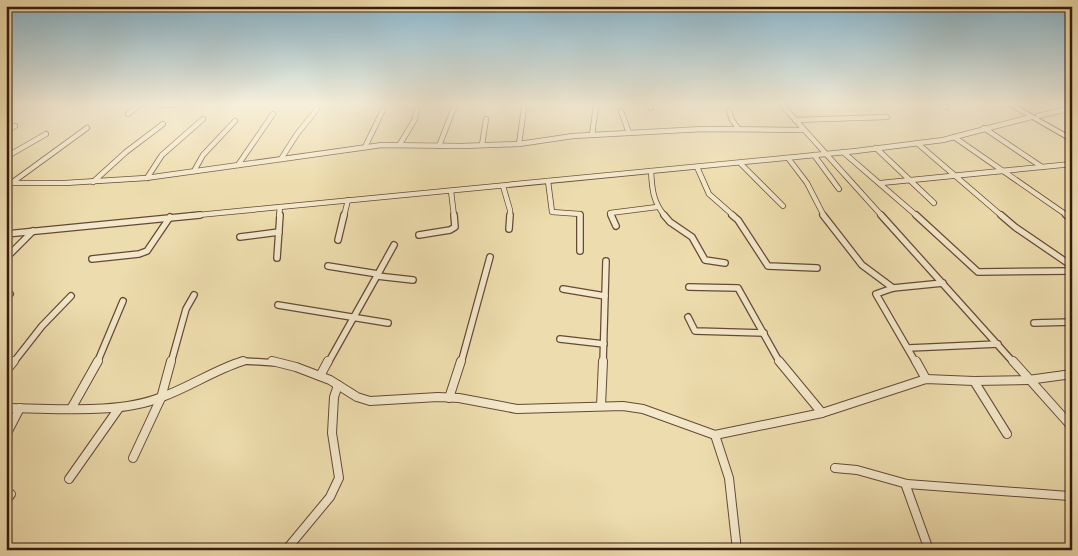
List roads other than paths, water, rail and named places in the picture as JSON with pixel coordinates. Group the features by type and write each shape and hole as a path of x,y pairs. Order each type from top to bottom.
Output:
{"main road":[{"path":"1058,131 1072,140"}],"street":[{"path":"6,186 82,131"},
{"path":"93,182 126,152 154,131"},
{"path":"147,178 162,155 189,131"},
{"path":"194,171 203,155 226,131"},
{"path":"238,164 261,131"},
{"path":"281,159 299,131"},
{"path":"365,146 373,131"},
{"path":"400,144 408,131"},
{"path":"439,146 445,131"},
{"path":"482,145 484,131"},
{"path":"518,144 520,131"},
{"path":"592,135 593,131"},
{"path":"9,183 93,182 147,178 365,146 400,144 439,146 518,144 558,137 674,131"},
{"path":"803,131 1072,427"},
{"path":"6,234 788,158 918,143 954,137 974,131"},
{"path":"988,131 1043,167"},
{"path":"6,156 46,134"},
{"path":"954,137 1072,219"},
{"path":"918,143 1008,222 1072,266"},
{"path":"876,148 934,203"},
{"path":"843,152 881,183 978,272 982,274 1072,271"},
{"path":"814,155 839,189"},
{"path":"788,158 807,183 820,211 835,232 862,265 893,288"},
{"path":"740,163 783,206"},
{"path":"881,183 958,177 1072,164"},
{"path":"696,167 710,194 738,220 768,266 816,268"},
{"path":"651,171 652,187 657,206 670,222 692,237 705,260 724,263"},
{"path":"548,182 552,212 580,214 580,251"},
{"path":"502,186 510,210 509,229"},
{"path":"419,235 450,230 455,227 451,191"},
{"path":"338,240 348,200"},
{"path":"616,226 610,213 657,206"},
{"path":"277,258 280,207"},
{"path":"92,259 139,254 147,251 170,217"},
{"path":"6,258 33,231"},
{"path":"240,237 279,232"},
{"path":"320,376 394,245"},
{"path":"449,398 465,349 490,257"},
{"path":"601,406 606,261"},
{"path":"328,266 413,280"},
{"path":"926,379 876,294 893,288 943,283"},
{"path":"689,287 738,288 784,370 822,413"},
{"path":"563,289 605,296"},
{"path":"133,458 161,398 186,309 194,295"},
{"path":"6,371 42,326 71,296"},
{"path":"71,409 96,366 123,301"},
{"path":"278,305 388,322"},
{"path":"688,317 695,331 764,333"},
{"path":"1034,323 1072,322"},
{"path":"560,339 604,344"},
{"path":"909,348 998,344"},
{"path":"6,408 119,408 161,398 226,367 244,361 270,361 296,367 320,376 357,397 370,400 449,398 517,409 601,406 643,409 714,435 822,413 926,379 974,382 1028,380 1072,374"},
{"path":"974,382 1007,434"},
{"path":"286,550 330,497 336,487 338,478 332,433 334,397 338,385"},
{"path":"6,435 20,408"},
{"path":"69,480 119,408"},
{"path":"714,435 725,458 730,475 737,550"},
{"path":"836,468 864,471 907,484 1069,496"},
{"path":"907,484 906,486 929,550"}]}
